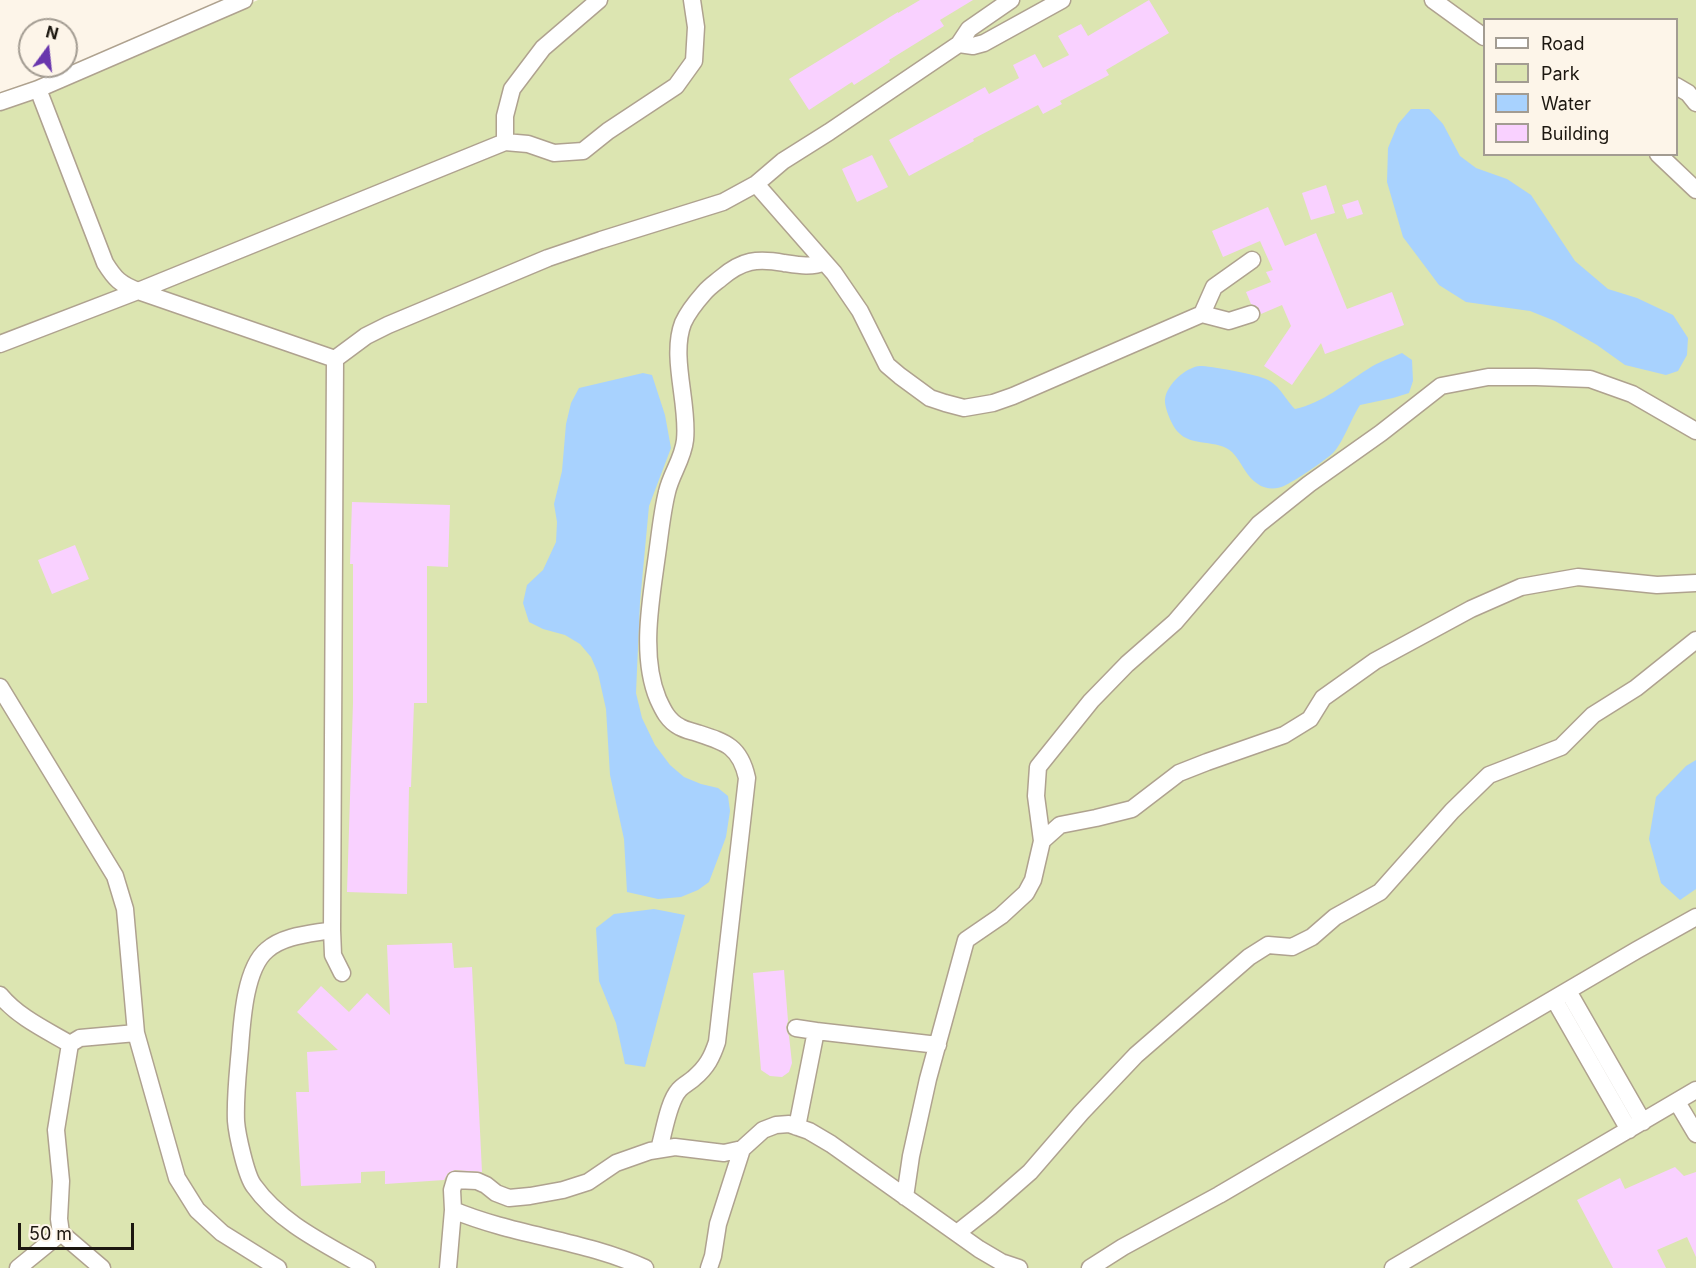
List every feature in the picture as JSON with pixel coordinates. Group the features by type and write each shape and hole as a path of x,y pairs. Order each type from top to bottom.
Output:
{"street":[{"path":"0,102 244,0"},
{"path":"505,142 505,116 512,89 543,48 599,0"},
{"path":"0,344 138,291 505,142 528,144 554,153 583,151 608,131 676,86 694,61 696,27 692,0"},
{"path":"335,359 366,336 388,325 526,267 601,240 723,202 756,184 783,161 959,44 969,29 1011,0"},
{"path":"959,44 973,46 984,44 1062,0"},
{"path":"1433,0 1483,36"},
{"path":"1678,87 1688,93 1696,103"},
{"path":"38,88 105,263 114,278 138,291 335,359"},
{"path":"1660,156 1696,190"},
{"path":"756,184 824,262 860,311 887,365 930,398 964,408 993,403 1013,396 1202,314 1214,287 1252,260"},
{"path":"659,1149 673,1102 679,1090 707,1065 717,1042 747,778 745,766 732,747 681,728 664,714 649,660 650,612 662,518 667,491 683,451 687,424 679,354 682,325 705,291 738,265 755,260 811,266 824,262"},
{"path":"1202,314 1229,321 1251,314"},
{"path":"335,359 332,930 333,955 342,973"},
{"path":"905,1197 911,1156 928,1078 966,940 1001,916 1026,893 1033,880 1042,841 1036,796 1038,767 1091,701 1127,664 1176,622 1259,524 1309,484 1441,387 1488,377 1590,379 1632,394 1696,431"},
{"path":"1042,841 1060,825 1132,808 1179,773 1284,735 1310,719 1323,698 1375,661 1471,609 1521,587 1578,577 1657,585 1696,583"},
{"path":"957,1233 1030,1172 1136,1054 1249,957 1268,945 1292,946 1302,942 1335,917 1380,892 1452,811 1489,776 1561,747 1593,715 1636,688 1696,640"},
{"path":"0,687 115,876 125,909 136,1033 177,1178 197,1209 222,1233 278,1268"},
{"path":"1090,1268 1696,917"},
{"path":"332,930 287,939 266,950 252,972 242,1012 236,1081 236,1123 252,1184 267,1202 288,1220 367,1268"},
{"path":"0,995 8,1004 34,1023 70,1044"},
{"path":"1561,995 1636,1126"},
{"path":"796,1028 938,1045"},
{"path":"797,1127 816,1031"},
{"path":"102,1268 61,1233 59,1219 61,1181 56,1130 70,1044 80,1038 136,1033"},
{"path":"1393,1268 1696,1090"},
{"path":"1677,1102 1696,1134"},
{"path":"448,1268 453,1210 452,1190 455,1180 477,1181 509,1198 530,1196 563,1190 588,1182 616,1163 659,1149 675,1147 724,1153 742,1149 763,1130 776,1125 789,1124 809,1131 831,1144 979,1249 1001,1262 1019,1268"},
{"path":"709,1268 718,1224 742,1149"},
{"path":"453,1210 475,1219 578,1245 645,1268"},
{"path":"18,1268 61,1233"}],"green space":[{"path":"258,0 1696,0 1696,1268 0,1268 0,108 78,78"}],"water":[{"path":"1411,109 1429,109 1443,124 1460,156 1476,168 1507,179 1531,195 1575,261 1608,289 1637,298 1673,315 1688,338 1687,355 1678,371 1666,375 1625,365 1597,345 1555,321 1530,311 1466,302 1439,285 1403,237 1387,182 1388,148 1398,124"},
{"path":"1402,353 1412,360 1413,381 1409,393 1360,405 1333,453 1302,476 1277,488 1263,487 1254,481 1232,452 1226,448 1183,437 1173,425 1166,407 1165,399 1173,382 1183,373 1195,367 1251,374 1269,380 1295,409 1324,398 1380,362"},
{"path":"643,373 652,375 665,415 671,448 649,506 640,602 636,693 642,718 655,745 670,765 684,777 718,788 728,796 730,811 726,837 709,882 698,890 681,897 658,899 627,892 624,839 610,775 606,709 598,673 591,657 580,644 565,635 543,629 529,622 523,603 527,585 543,570 556,542 557,522 554,504 562,471 566,424 571,403 579,388"},
{"path":"1696,760 1696,889 1680,900 1661,883 1649,839 1656,797 1686,766"},
{"path":"654,909 685,915 645,1067 625,1064 616,1023 599,981 596,928 614,914"}],"building":[{"path":"920,0 973,0 940,20 944,26 854,85 852,82 809,110 789,79"},
{"path":"1149,0 1169,33 1106,70 1109,75 1060,101 1062,104 1043,114 1038,105 909,176 889,140 985,87 989,94 1019,78 1013,65 1035,54 1043,68 1069,55 1058,36 1081,24 1088,36"},
{"path":"872,155 888,187 857,202 842,169"},
{"path":"1326,185 1335,213 1311,220 1302,193"},
{"path":"1358,200 1363,214 1347,219 1342,205"},
{"path":"1268,207 1285,246 1316,233 1347,309 1392,292 1404,325 1325,354 1321,343 1292,385 1264,366 1291,326 1282,305 1261,314 1258,307 1251,304 1246,292 1271,282 1266,272 1273,270 1260,241 1223,257 1212,231"},
{"path":"352,502 450,505 448,567 427,566 427,703 414,703 411,787 409,787 407,894 347,892 353,703 353,564 350,564"},
{"path":"75,545 89,579 52,594 38,560"},
{"path":"452,943 454,968 472,967 482,1172 455,1170 448,1173 444,1180 385,1184 385,1171 361,1172 361,1183 301,1186 296,1092 309,1092 307,1052 338,1050 297,1012 321,986 349,1012 367,993 390,1015 387,945"},
{"path":"784,970 788,1021 786,1027 792,1063 789,1072 782,1077 770,1076 761,1070 753,973"},
{"path":"1675,1167 1684,1176 1696,1172 1696,1257 1687,1237 1657,1250 1666,1268 1613,1268 1577,1200 1620,1178 1625,1189"}]}
